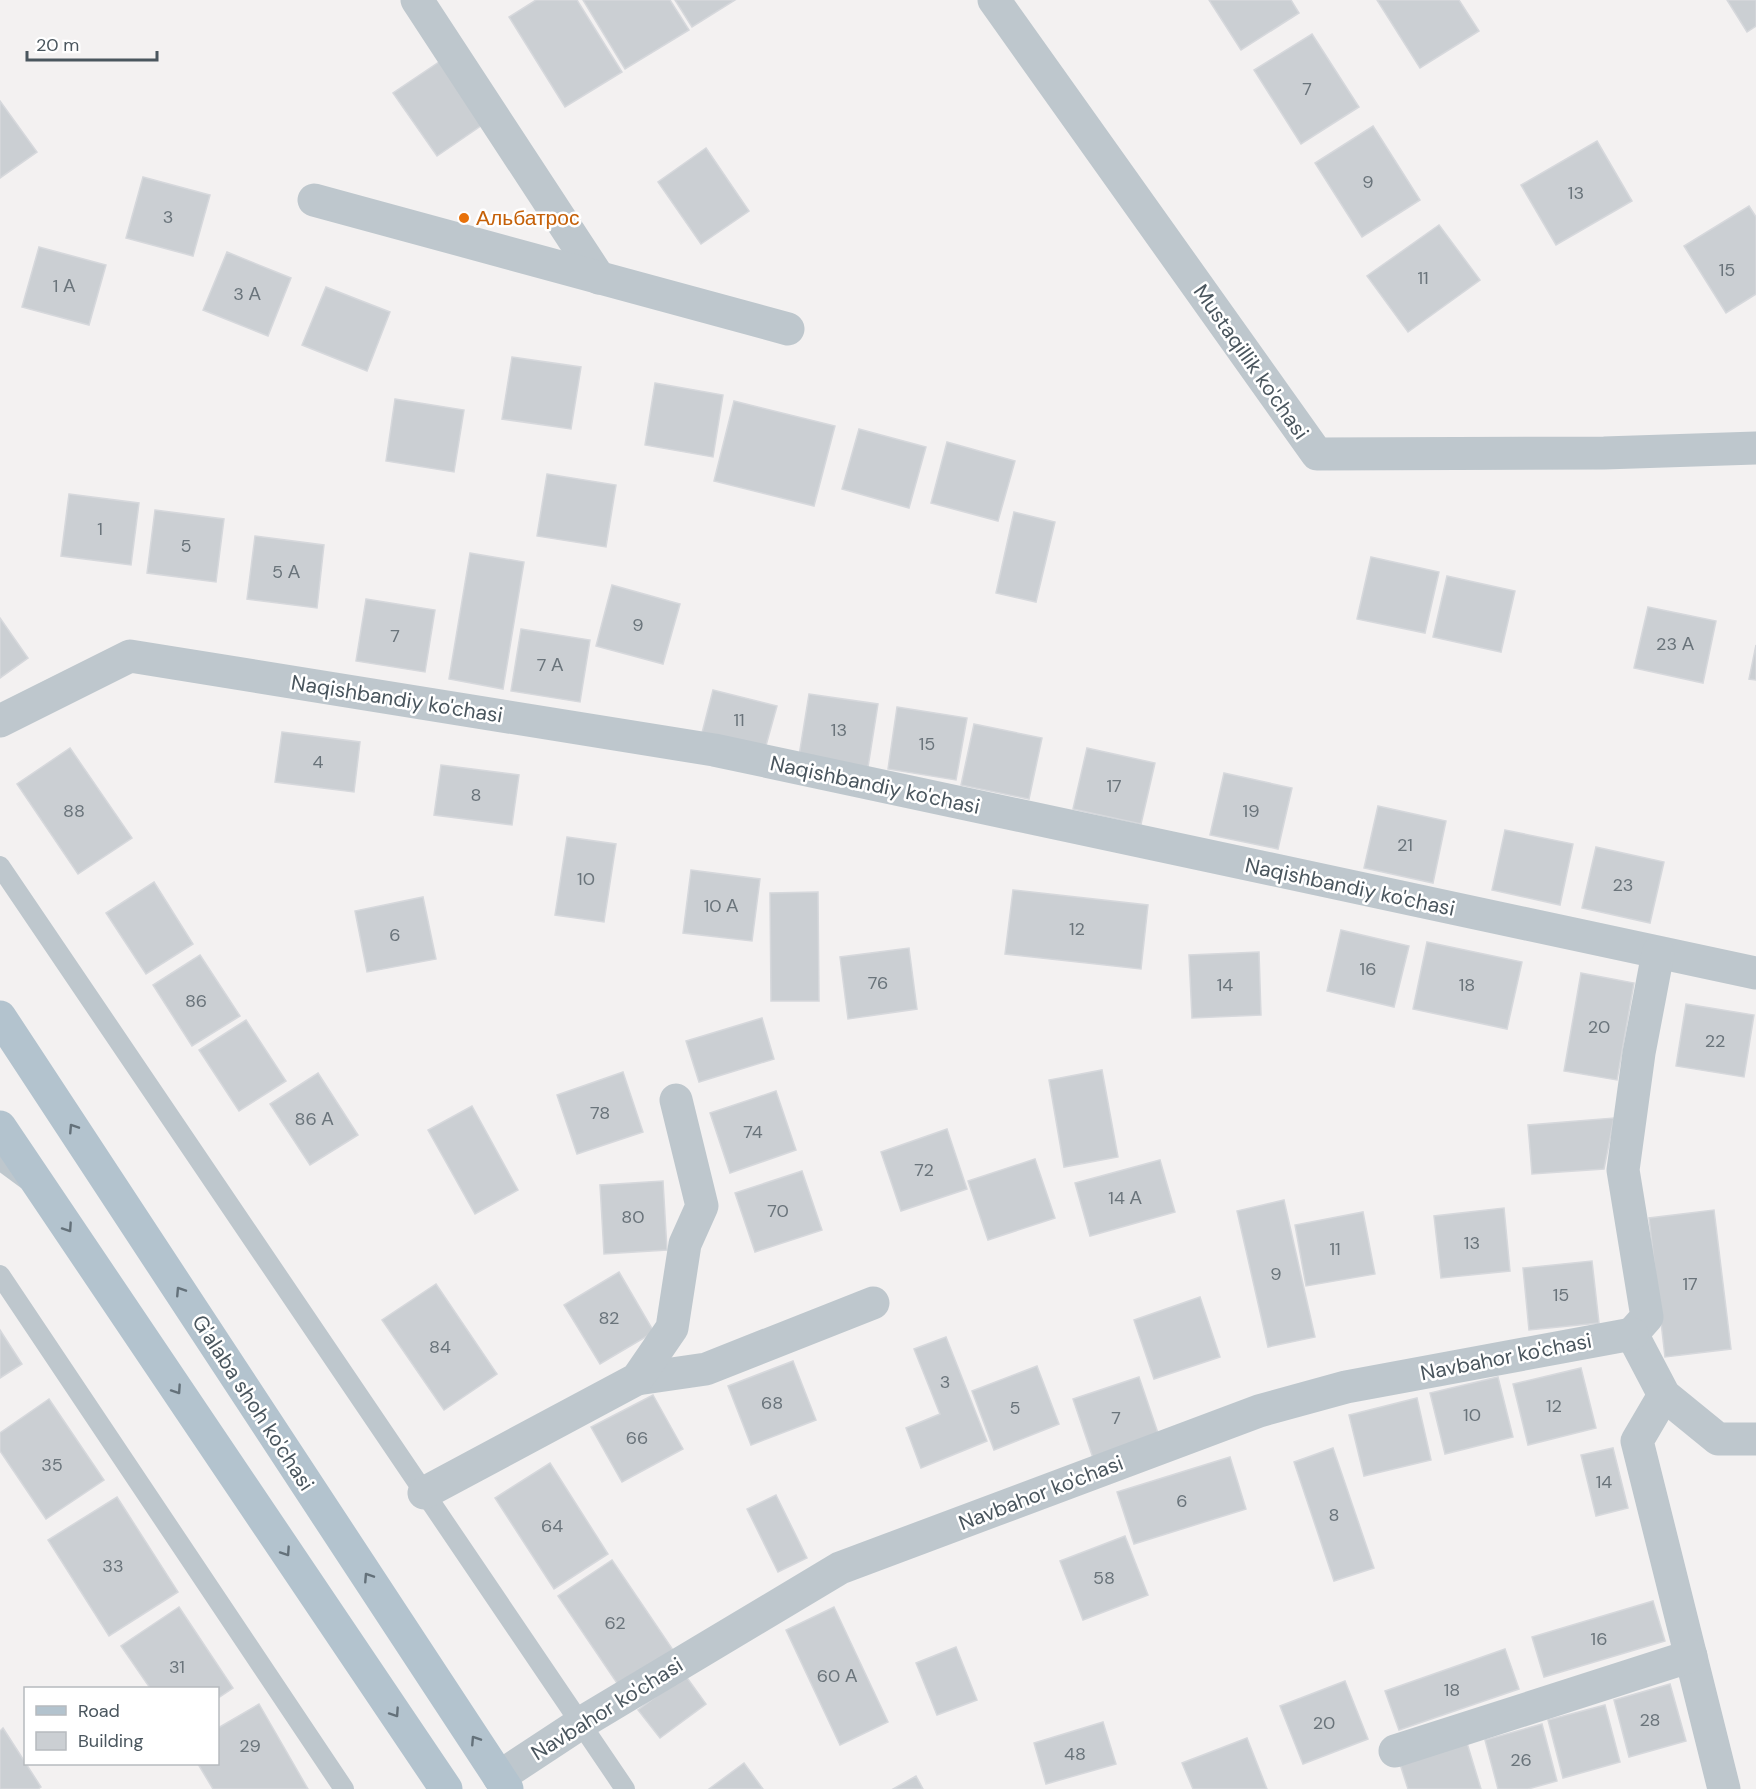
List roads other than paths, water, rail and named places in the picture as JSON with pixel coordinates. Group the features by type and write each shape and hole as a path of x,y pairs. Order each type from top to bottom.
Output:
{"main road":[{"name":"G'alaba shoh ko'chasi","path":"0,1017 503,1783"},
{"path":"0,1127 446,1789"}],"street":[{"path":"417,0 599,278"},
{"name":"Mustaqillik ko'chasi","path":"994,0 1317,454 1604,453 1756,448"},
{"path":"314,200 788,329"},
{"name":"Naqishbandiy ko'chasi","path":"0,721 130,656 714,750 1756,973"},
{"path":"1658,953 1639,1053 1623,1170 1647,1317 1632,1334 1664,1395 1718,1439 1756,1439"},
{"path":"637,1379 672,1328 685,1244 702,1206 676,1100"},
{"path":"424,1493 637,1379 706,1369 873,1303"},
{"name":"Navbahor ko'chasi","path":"503,1783 580,1723 840,1568 1259,1411 1346,1387 1632,1334"},
{"path":"1664,1395 1637,1441 1724,1789"},
{"path":"1395,1751 1691,1656"}],"lane":[{"path":"0,866 625,1789"},
{"path":"0,1160 43,1192"},
{"path":"0,1275 344,1789"}],"place":[{"name":"Альбатрос","path":"464,218"}]}
